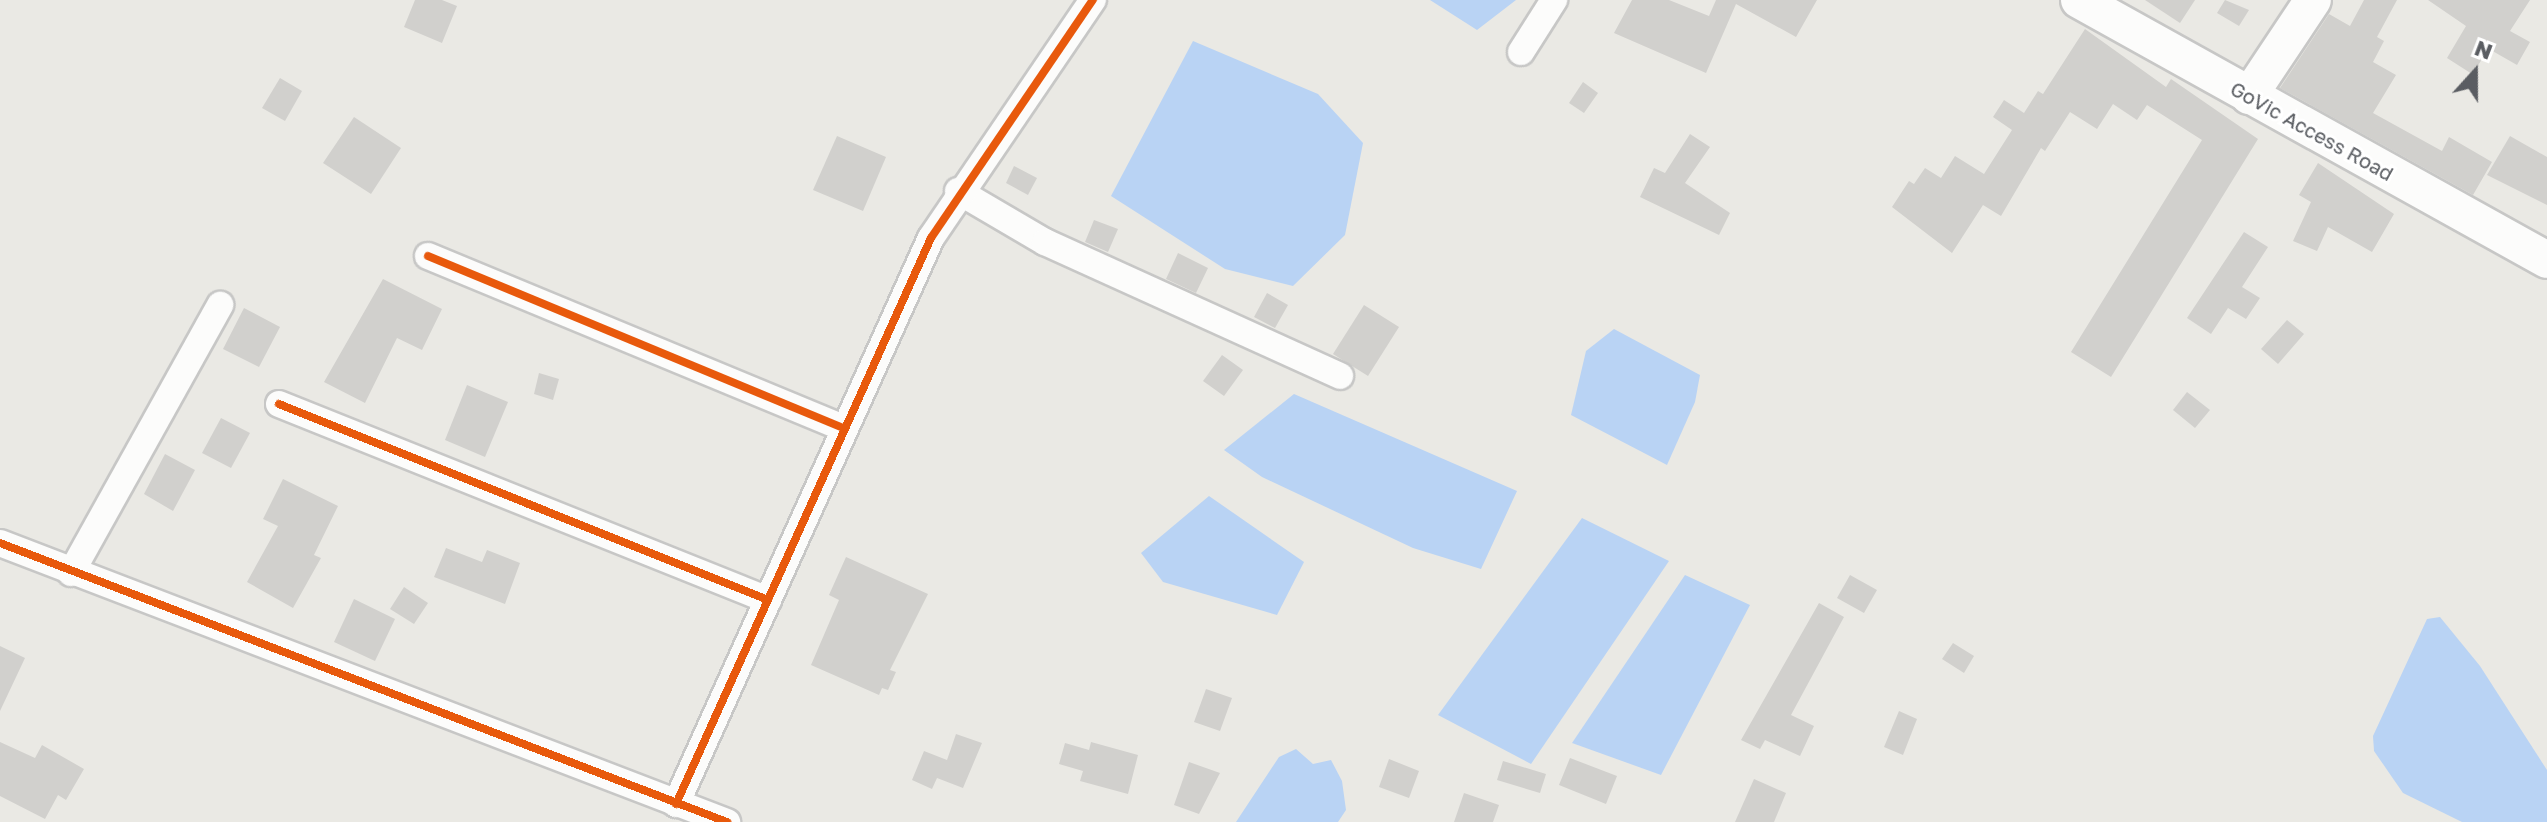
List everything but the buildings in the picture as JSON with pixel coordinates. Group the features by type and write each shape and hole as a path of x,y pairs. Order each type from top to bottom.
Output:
{"main road":[{"name":"GoVic Access Road","path":"2079,0 2547,260"},
{"path":"2249,96 2313,0"}],"street":[{"path":"676,804 931,238 958,191 1093,0"},
{"path":"1521,52 1554,0"},
{"path":"958,191 1045,242 1340,376"},
{"path":"428,256 845,429"},
{"path":"71,573 220,305"},
{"path":"279,404 768,600"},
{"path":"0,543 71,573 727,822"}],"water":[{"path":"1430,0 1516,0 1477,30"},
{"path":"1193,41 1318,94 1363,143 1345,235 1293,286 1225,269 1111,196"},
{"path":"1614,329 1700,375 1695,402 1667,465 1571,415 1586,351"},
{"path":"1294,394 1517,491 1481,569 1413,548 1262,477 1224,450"},
{"path":"1209,496 1304,562 1277,615 1163,582 1141,553"},
{"path":"1582,518 1669,561 1531,764 1438,715"},
{"path":"1685,575 1750,605 1661,775 1572,743"},
{"path":"2440,617 2480,666 2547,770 2547,822 2462,822 2403,793 2374,751 2373,736 2427,619"},
{"path":"1296,749 1313,764 1331,760 1342,781 1346,810 1338,822 1236,822 1279,757"}],"cycle path":[{"path":"676,804 931,238 1093,0"},
{"path":"428,256 845,429"},
{"path":"279,404 768,600"},
{"path":"0,543 727,822"}]}
